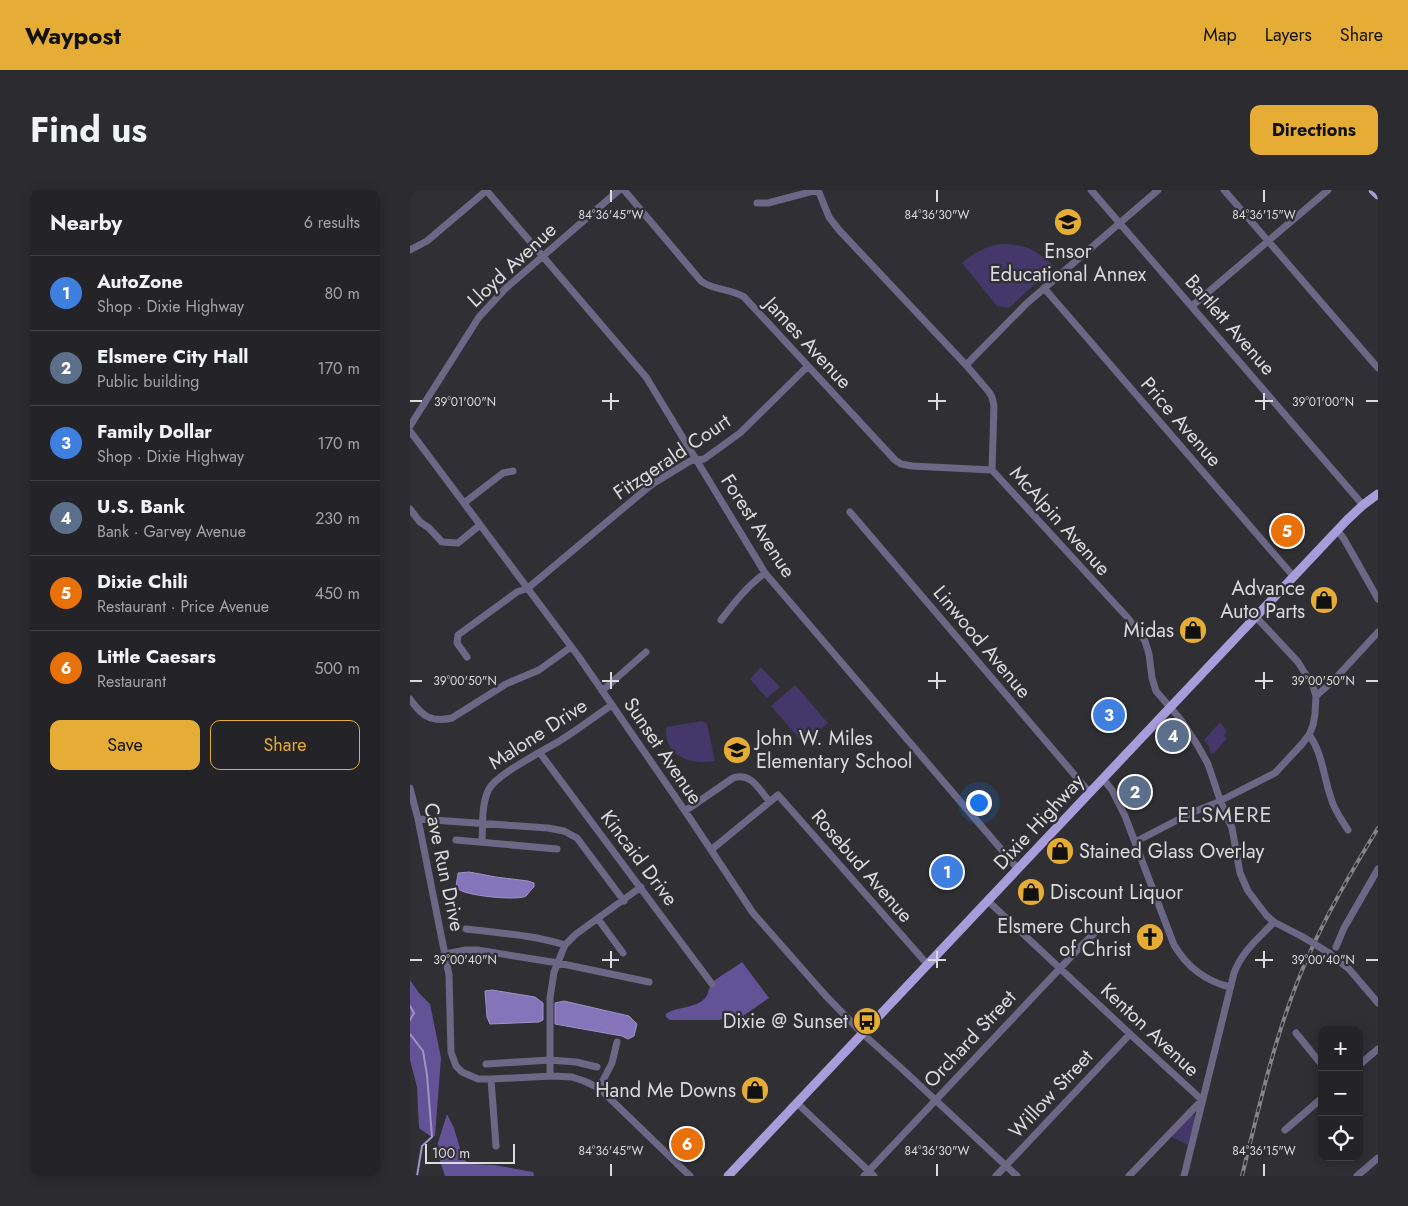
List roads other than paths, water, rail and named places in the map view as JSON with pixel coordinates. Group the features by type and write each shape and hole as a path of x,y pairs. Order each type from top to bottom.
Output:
{"main road":[{"path":"1374,190 1378,195"},
{"name":"Dixie Highway","path":"728,1176 1294,576 1363,505 1378,494"}],"street":[{"name":"Forest Avenue","path":"487,190 642,371 765,573 1018,869"},
{"path":"410,250 428,240 487,190"},
{"name":"Lloyd Avenue","path":"410,426 479,317 505,289 619,190"},
{"name":"James Avenue","path":"624,190 701,281 712,288 734,292 744,297 895,460 901,464 912,466 992,470"},
{"path":"758,203 768,203 818,190"},
{"name":"McAlpin Avenue","path":"818,190 825,211 839,230 966,365 992,397 994,406 992,470 1141,635 1149,654 1154,686 1160,698 1181,720 1208,764 1232,828 1240,873 1248,891 1260,908 1274,922"},
{"name":"Bartlett Avenue","path":"1091,190 1363,505"},
{"path":"966,365 1026,304 1158,190"},
{"path":"1224,190 1268,242 1375,359 1378,368"},
{"path":"1192,306 1328,190"},
{"name":"Price Avenue","path":"1044,288 1294,576"},
{"name":"Fitzgerald Court","path":"467,657 457,643 458,635 517,592 528,588 642,492 690,461 704,459 740,433 807,367"},
{"name":"Sunset Avenue","path":"410,431 571,647 753,912 826,996 863,1034 1017,1176"},
{"path":"464,503 503,473 513,471"},
{"path":"410,509 420,522 429,528 442,542 458,543 480,525"},
{"name":"Linwood Avenue","path":"850,512 1090,793"},
{"path":"1338,530 1378,599"},
{"path":"721,620 738,598 754,581 765,573"},
{"path":"1135,842 1275,773 1309,735 1314,720 1316,696 1311,681 1302,668 1256,617"},
{"path":"1316,696 1333,681 1378,632"},
{"path":"410,699 420,712 433,720 452,718 506,684 539,670 571,647"},
{"path":"602,691 646,652"},
{"name":"Malone Drive","path":"482,842 486,795 492,784 509,771 563,739 612,705"},
{"path":"1309,735 1316,745 1331,800 1348,830"},
{"name":"Kincaid Drive","path":"540,753 712,984"},
{"path":"685,811 733,778 742,776 752,780 770,802 711,850"},
{"path":"1103,779 1112,790 1125,816 1179,954 1189,966 1201,975 1213,982 1230,987"},
{"name":"Cave Run Drive","path":"410,788 445,954 450,986 451,1052 454,1062 462,1072 473,1078 491,1079 550,1075 572,1077 599,1088 690,1176"},
{"name":"Rosebud Avenue","path":"770,802 778,796 928,965"},
{"path":"418,819 557,829 570,833 577,838 624,901"},
{"path":"456,840 556,849"},
{"path":"1336,947 1344,928 1377,873"},
{"path":"550,1075 550,998 554,972 565,945 576,934 641,887"},
{"name":"Kenton Avenue","path":"988,901 1202,1100"},
{"path":"598,919 623,953"},
{"path":"1184,1176 1237,964 1244,953 1274,922 1329,952 1349,969 1378,1003"},
{"name":"Orchard Street","path":"869,1174 1060,968 1102,927"},
{"path":"466,929 513,935 565,945"},
{"path":"445,954 477,950 558,963 649,982"},
{"path":"1296,1033 1318,1060"},
{"name":"Willow Street","path":"996,1176 1130,1034"},
{"path":"599,1088 612,1063 618,1042"},
{"path":"1363,1063 1378,1050"},
{"path":"486,1064 550,1060 576,1062 597,1067"},
{"path":"491,1079 496,1146"},
{"path":"1129,1176 1202,1100"},
{"path":"1285,1130 1318,1101"},
{"path":"797,1103 869,1174"},
{"path":"1357,1176 1378,1158"}],"waterway":[{"path":"410,1006 414,1013 410,1020"},
{"path":"410,1034 423,1051 432,1137 422,1146 417,1176"}],"railway":[{"path":"1242,1176 1271,1060 1289,1003 1319,932 1378,828"}],"place":[{"name":"Ensor Educational Annex","path":"1068,222"},
{"name":"Dixie Chili","path":"1287,531"},
{"name":"Advance Auto Parts","path":"1324,600"},
{"name":"Midas","path":"1193,630"},
{"name":"Family Dollar","path":"1109,715"},
{"name":"U.S. Bank","path":"1173,736"},
{"name":"John W. Miles Elementary School","path":"737,750"},
{"name":"Elsmere City Hall","path":"1135,792"},
{"name":"Stained Glass Overlay","path":"1060,851"},
{"name":"AutoZone","path":"947,872"},
{"name":"Discount Liquor","path":"1031,892"},
{"name":"Elsmere Church of Christ","path":"1150,937"},
{"name":"Dixie @ Sunset","path":"867,1021"},
{"name":"Hand Me Downs","path":"755,1090"},
{"name":"Little Caesars","path":"687,1144"}],"district":[{"name":"ELSMERE","path":"1225,814"}]}
